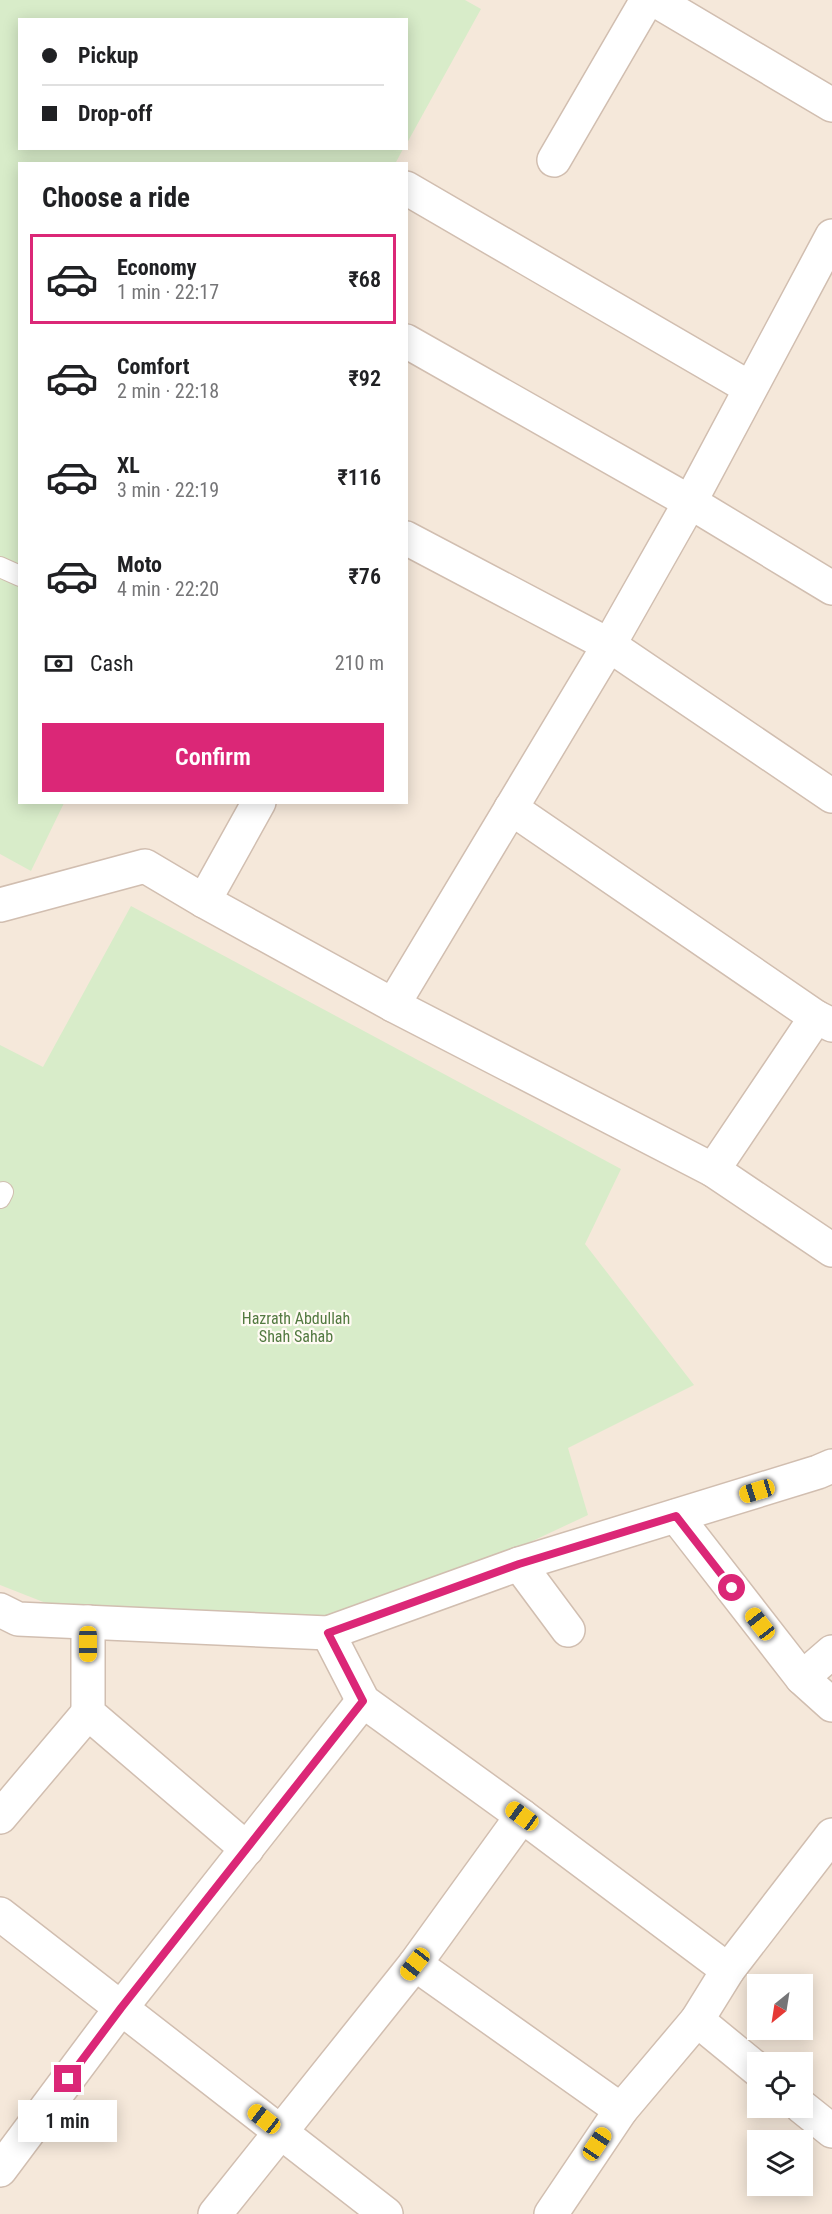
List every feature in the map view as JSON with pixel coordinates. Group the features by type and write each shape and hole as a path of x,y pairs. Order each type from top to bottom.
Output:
{"street":[{"path":"554,160 647,0"},
{"path":"655,0 832,105"},
{"path":"408,189 750,388"},
{"path":"393,1005 609,645 690,502 832,236"},
{"path":"408,343 690,502 832,588"},
{"path":"408,539 609,645 832,796"},
{"path":"204,901 258,804"},
{"path":"511,808 824,1021 713,1170"},
{"path":"0,905 146,866 204,901 393,1005 713,1170 832,1250"},
{"path":"6,1617 328,1633 519,1564 832,1466"},
{"path":"676,1516 802,1678 832,1705"},
{"path":"519,1564 568,1630"},
{"path":"0,1817 88,1713 88,1622"},
{"path":"328,1633 363,1701 728,1970"},
{"path":"802,1678 832,1652"},
{"path":"5,2153 363,1701"},
{"path":"88,1713 247,1849"},
{"path":"215,2214 415,1964 522,1816"},
{"path":"551,2214 621,2110 697,2020 728,1970 832,1835"},
{"path":"0,1914 386,2214"},
{"path":"415,1964 621,2110"},
{"path":"697,2020 747,2061"},
{"path":"813,2116 832,2131"}],"lane":[{"path":"0,567 18,575"}],"shaded area":[{"path":"0,0 832,0 832,2214 0,2214"}],"green space":[{"path":"0,0 465,0 481,9 408,141 408,18 18,18 18,150 402,150 396,162 18,162 18,804 64,804 31,871 0,854"},
{"name":"Hazrath Abdullah Shah Sahab","path":"131,906 621,1169 585,1244 694,1385 568,1448 588,1515 402,1602 324,1625 56,1607 0,1585 0,1045 43,1067"}],"route":[{"path":"68,2079 121,2008 363,1701 328,1633 519,1564 676,1516 732,1588"}]}
